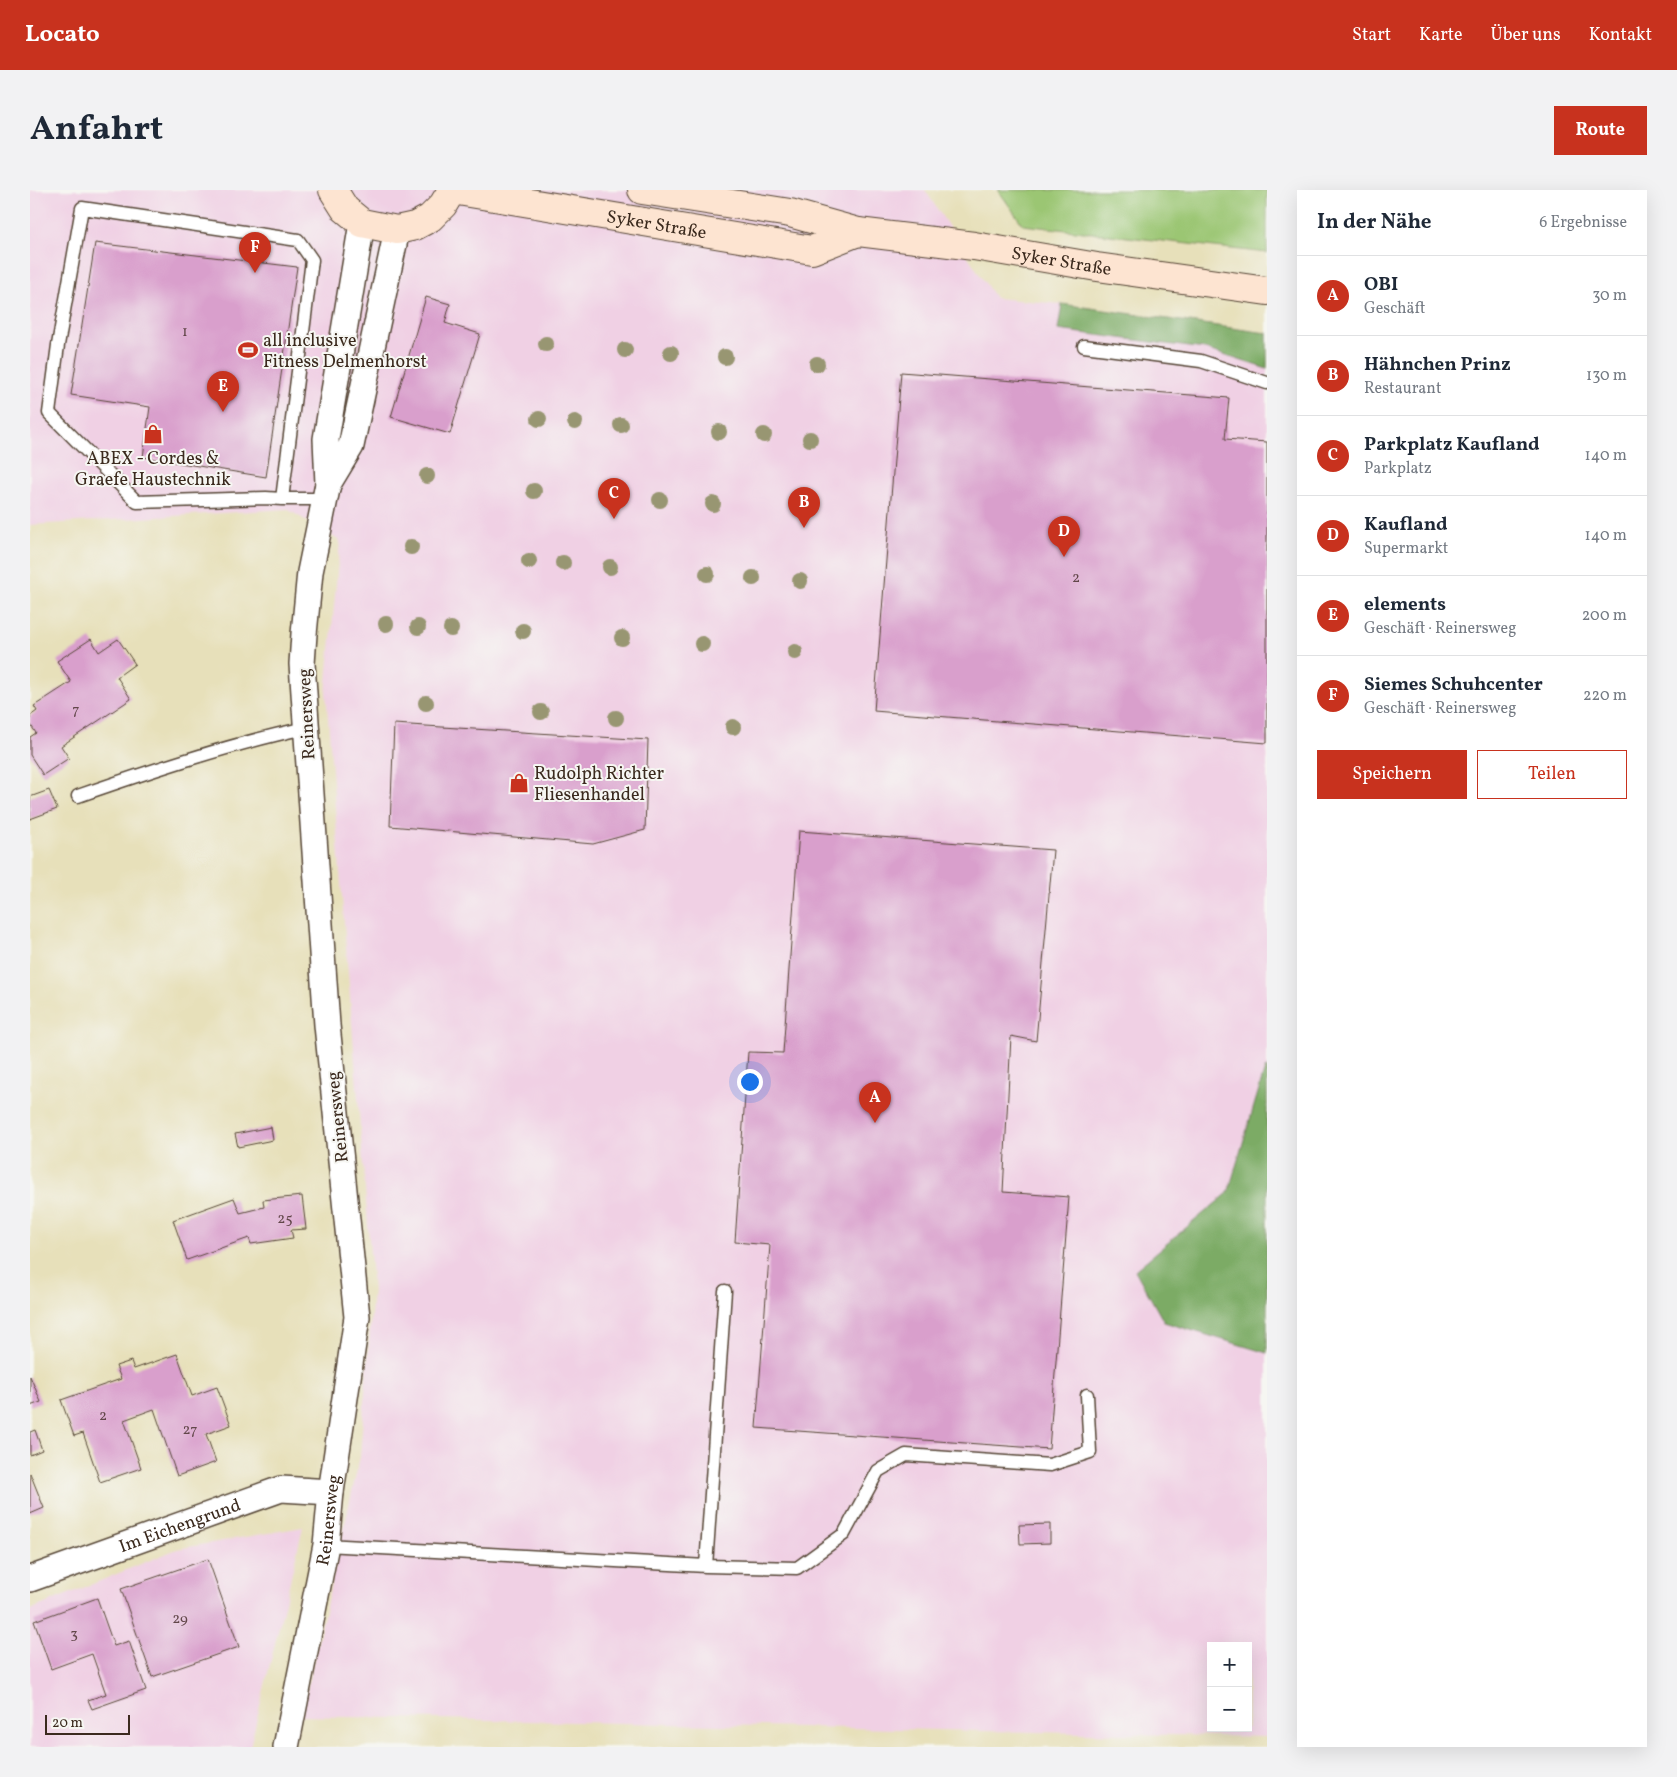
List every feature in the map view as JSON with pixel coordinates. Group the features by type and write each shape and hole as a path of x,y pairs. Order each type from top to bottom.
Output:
{"main road":[{"path":"333,190 345,209 362,223 397,230 415,226 430,218 443,205 452,190"},
{"name":"Syker Straße","path":"452,190 812,250 858,232"},
{"name":"Syker Straße","path":"642,190 790,213 858,232 974,246 1097,267 1267,291"}],"street":[{"name":"Reinersweg","path":"286,1747 326,1545 331,1492 357,1317 327,1025 302,664 310,572 327,492 326,439 362,223"},
{"name":"Reinersweg","path":"327,492 351,446 397,230"},
{"name":"Im Eichengrund","path":"30,1579 281,1488 331,1492"}],"lane":[{"path":"282,499 312,260 298,240 82,208 58,345 49,413 137,502 282,499 327,492"},
{"path":"1084,346 1201,361 1267,383"},
{"path":"78,796 156,769 232,746 306,728"},
{"path":"706,1566 725,1291"},
{"path":"326,1545 706,1566 797,1568 844,1534 878,1471 906,1455 1050,1465 1090,1452 1087,1395"}],"shaded area":[{"path":"30,190 925,190 995,298 1062,304 1058,330 1205,349 1267,369 1267,1068 1265,1069 1228,1193 1136,1270 1164,1322 1267,1353 1267,1737 301,1716 360,1457 373,1290 326,693 340,541 287,509 30,525"},
{"path":"303,1527 250,1747 30,1747 30,1610 177,1549"}],"green space":[{"path":"998,190 1267,190 1267,253 1023,225"},
{"path":"1062,304 1267,333 1267,369 1205,349 1058,330"},
{"path":"1267,1068 1267,1353 1164,1322 1135,1270 1228,1193 1265,1069"}],"building":[{"path":"95,243 297,267 266,477 143,457 150,407 71,395"},
{"path":"426,297 450,304 445,323 480,334 450,434 391,417"},
{"path":"901,372 1229,398 1225,439 1267,442 1267,743 874,711"},
{"path":"91,639 99,652 118,639 135,664 117,677 131,699 61,746 69,758 43,775 30,755 30,737 36,733 30,724 30,716 37,711 34,706 71,682 57,661"},
{"name":"Rudolph Richter Fliesenhandel","path":"394,724 648,740 645,830 593,844 390,826"},
{"path":"49,790 57,809 30,819 30,797"},
{"path":"799,831 1053,850 1036,1041 1011,1036 1003,1192 1069,1197 1049,1449 756,1428 770,1245 735,1242 748,1052 783,1053"},
{"path":"271,1127 273,1140 238,1147 235,1134"},
{"path":"302,1196 306,1229 291,1230 293,1238 251,1244 249,1238 187,1260 173,1220 234,1198 240,1213 264,1207 263,1200"},
{"path":"177,1354 192,1396 217,1387 231,1425 206,1434 216,1462 177,1476 154,1409 124,1420 141,1468 100,1482 83,1433 74,1436 61,1400 121,1379 116,1366 131,1361 134,1369"},
{"path":"30,1376 41,1402 30,1406"},
{"path":"35,1430 42,1450 30,1455 30,1432"},
{"path":"30,1473 44,1508 30,1514"},
{"path":"1050,1524 1050,1543 1020,1544 1019,1525"},
{"path":"208,1559 239,1647 152,1677 121,1589"},
{"path":"97,1598 114,1646 129,1641 146,1690 92,1709 88,1700 106,1694 92,1654 51,1669 34,1621"}],"place":[{"name":"Siemes Schuhcenter","path":"255,273"},
{"name":"all inclusive Fitness Delmenhorst","path":"248,350"},
{"name":"elements","path":"223,412"},
{"name":"ABEX - Cordes & Graefe Haustechnik","path":"153,434"},
{"name":"Parkplatz Kaufland","path":"614,519"},
{"name":"Hähnchen Prinz","path":"804,528"},
{"name":"Kaufland","path":"1064,557"},
{"name":"Rudolph Richter Fliesenhandel","path":"519,783"},
{"name":"OBI","path":"875,1123"}]}
